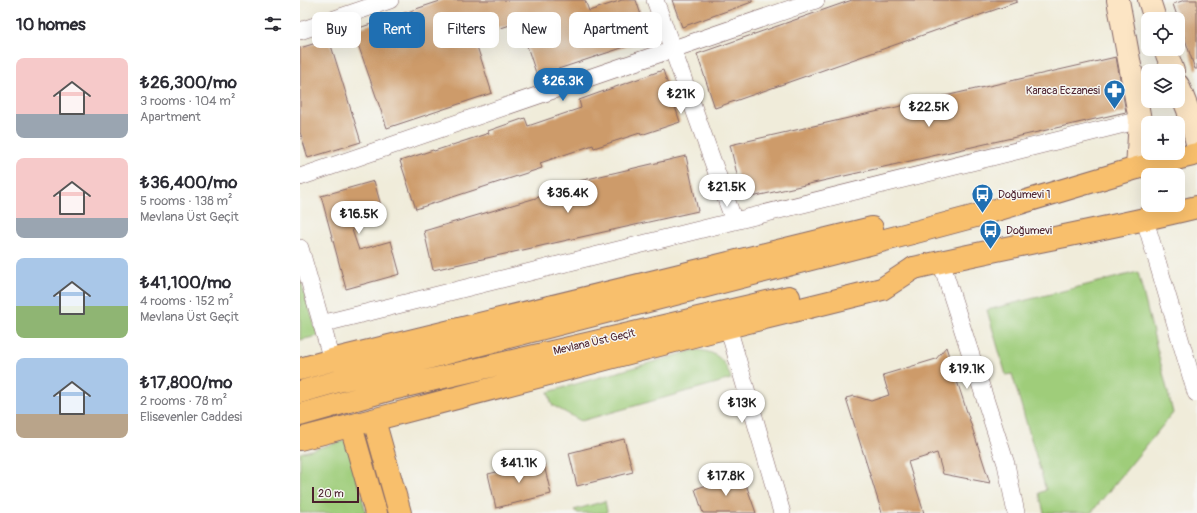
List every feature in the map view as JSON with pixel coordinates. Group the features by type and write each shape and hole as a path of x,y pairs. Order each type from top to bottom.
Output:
{"main road":[{"path":"300,392 883,241 983,214 1137,168 1197,154"},
{"name":"Mevlana Üst Geçit","path":"300,415 392,389 914,268 1145,220 1197,207"},
{"path":"300,369 876,227 912,233"},
{"path":"300,439 728,327 882,289 914,268"},
{"path":"374,420 400,513"},
{"path":"351,426 376,513"}],"street":[{"path":"300,31 390,0"},
{"path":"655,0 734,221"},
{"path":"300,177 816,0"},
{"path":"1118,0 1140,120 1137,168"},
{"path":"1149,0 1153,12"},
{"path":"1185,97 1192,109 1197,143"},
{"path":"321,324 1140,120"},
{"path":"1145,220 1196,393"},
{"path":"300,248 332,360"},
{"path":"941,262 1006,464 1016,513"},
{"path":"728,327 782,513"}],"green space":[{"path":"1138,272 1173,413 1091,513 1044,513 1039,493 1046,490 1012,374 1006,375 987,310"},
{"path":"300,279 318,336 300,340"},
{"path":"695,350 709,352 719,357 726,366 731,379 581,421 552,405 548,392"},
{"path":"347,440 366,513 300,513 300,453"},
{"path":"605,501 606,513 578,513 574,510"}],"building":[{"path":"443,0 585,0 589,11 622,0 636,0 640,12 569,12 569,48 622,48 537,76 528,48 561,48 561,12 507,12 507,26 499,29 499,12 433,12 433,48 478,48 492,93 387,128 359,48 361,48 361,27 369,25 369,48 425,48 425,12 407,12"},
{"path":"672,0 752,0 752,2 682,27"},
{"path":"852,0 1017,0 1017,2 715,108 697,54"},
{"path":"1185,0 1197,0 1197,69 1195,69 1185,39 1185,12 1176,12 1173,4"},
{"path":"312,44 312,48 332,48 361,142 308,158 300,132 300,48"},
{"path":"1116,57 1126,112 743,199 730,145"},
{"path":"663,70 680,122 594,148 593,145 540,163 542,168 416,209 400,161 489,133 488,131 525,118 528,126 581,108 579,100"},
{"path":"686,156 698,211 433,270 424,231 580,185 579,181"},
{"path":"374,181 385,220 352,230 359,250 391,241 400,274 346,289 321,196"},
{"path":"946,347 990,483 943,474 937,453 908,462 924,513 882,513 846,398 854,396 871,401 889,395 883,375 936,359"},
{"path":"624,439 633,472 577,486 569,453"},
{"path":"543,461 551,494 496,508 488,474"},
{"path":"742,473 756,513 703,513 695,489"}],"place":[{"name":"Karaca Eczanesi","path":"1115,110"},
{"name":"Doğumevi 1","path":"983,214"},
{"name":"Doğumevi","path":"991,250"}]}
